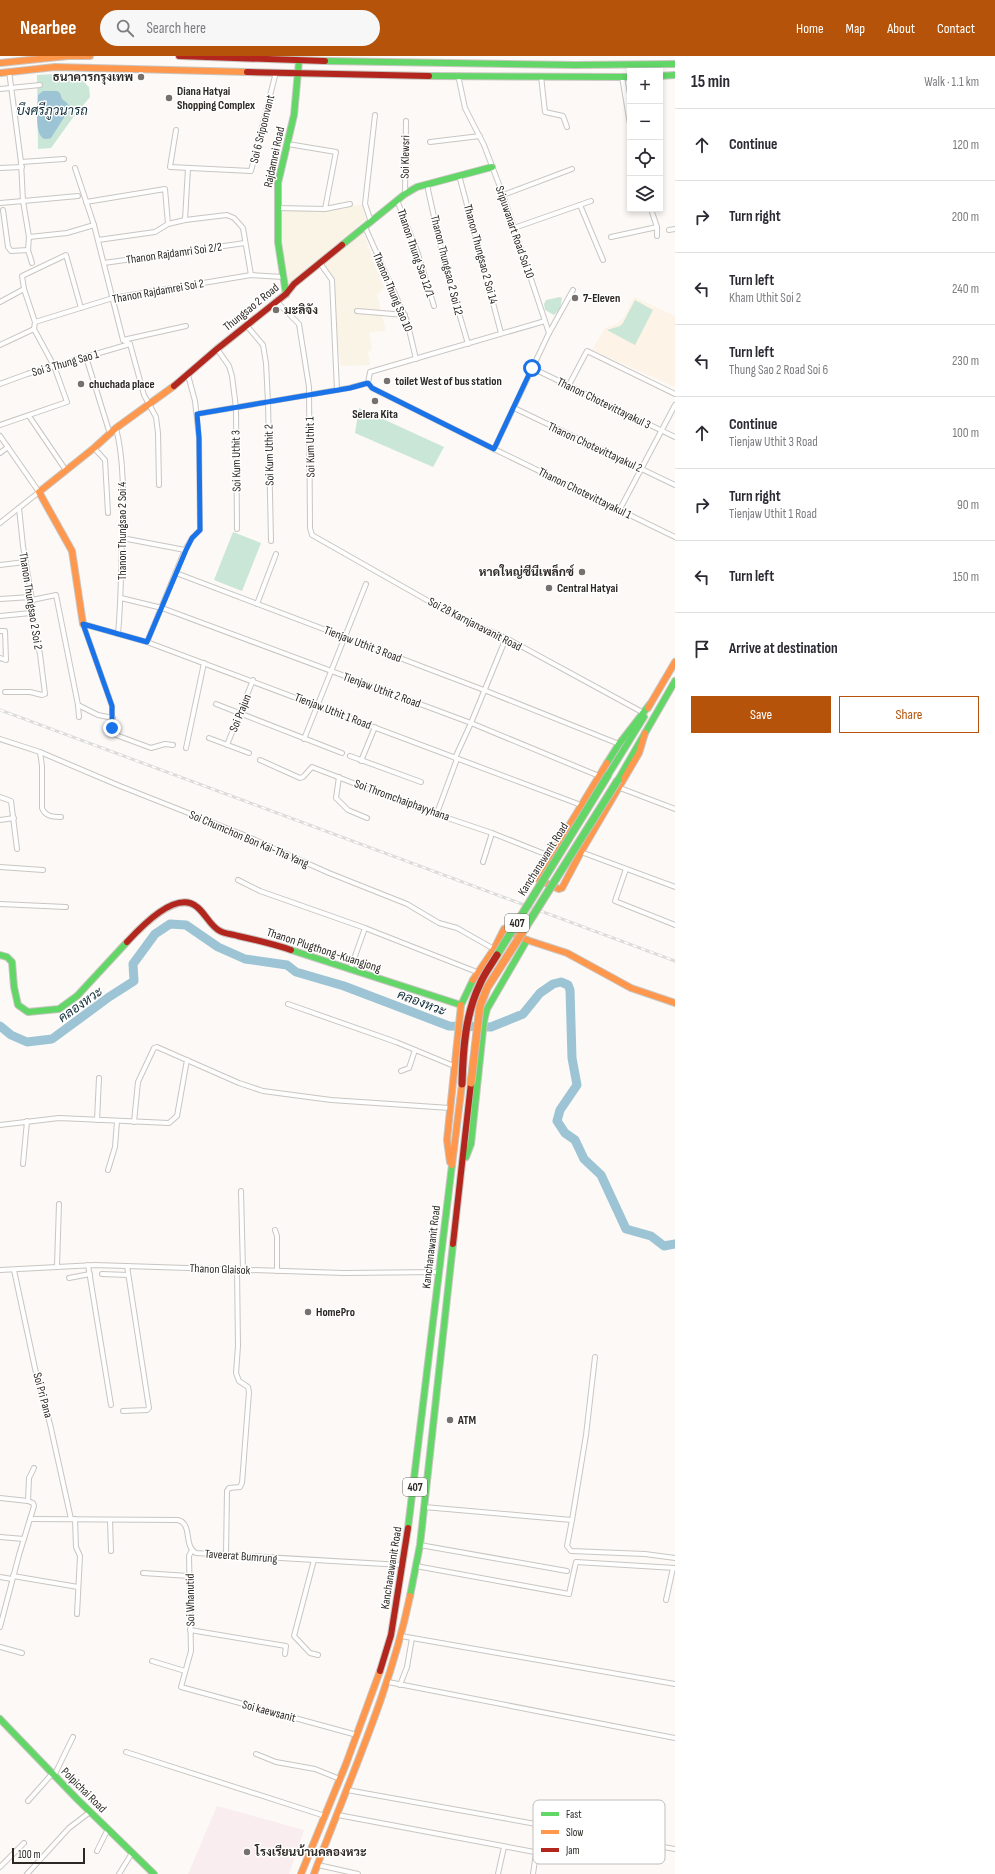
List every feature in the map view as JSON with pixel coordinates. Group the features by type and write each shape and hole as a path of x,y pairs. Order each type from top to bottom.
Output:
{"main road":[{"path":"9,71 4,63 68,56 90,56"},
{"path":"179,56 272,58 299,61 458,62 583,65 675,64"},
{"path":"264,58 266,72"},
{"path":"272,58 276,72"},
{"name":"Rajdamrei Road","path":"286,294 278,242 278,182 288,144 299,73 299,61"},
{"path":"458,62 458,75"},
{"path":"0,73 63,67 380,76 458,75 627,77"},
{"path":"663,76 675,75"},
{"name":"Thungsao 2 Road","path":"39,492 65,469 94,448 116,428 188,375 217,349 277,302 294,284 405,194 417,187 492,167"},
{"path":"39,492 72,551 83,624"},
{"name":"Kanchanawanit Road","path":"301,1874 326,1816 357,1735 391,1635 412,1505 462,1084 466,1021 471,1001 640,724 675,662"},
{"name":"Kanchanawanit Road","path":"314,1874 388,1682 401,1636 416,1566 420,1545 480,1006 488,988 618,780 675,681"},
{"path":"645,733 639,754 561,889 538,879 550,856 619,744 642,712 650,704"},
{"name":"Thanon Plugthong-Kuangjong","path":"0,955 7,957 12,962 14,987 18,1006 28,1012 59,1009 77,996 142,926 162,910 171,905 184,902 194,904 199,908 219,931 283,947 461,1005"},
{"path":"451,1173 448,1140 461,1005 477,972 494,948 504,929 527,940 567,953 631,988 675,1003"},
{"path":"461,1174 470,1144 484,1035 484,1021 487,1009 527,940"},
{"path":"382,1662 393,1665"},
{"name":"Polpichai Road","path":"0,1719 53,1775 154,1874"}],"street":[{"path":"9,71 21,164 23,201 29,237 28,250 32,263"},
{"name":"Soi 6 Sripoonvant","path":"188,168 251,171 276,72"},
{"name":"Sripuwanart Road Soi 10","path":"458,75 466,108 480,136 503,195 549,333"},
{"path":"541,76 545,112 563,116 567,127"},
{"path":"622,77 627,106"},
{"path":"0,88 40,85"},
{"path":"371,222 365,204 375,115"},
{"name":"Soi Klewsri","path":"405,194 406,121"},
{"path":"176,130 170,167 188,168 185,220"},
{"path":"430,142 480,136"},
{"path":"288,144 336,152 325,209"},
{"path":"0,168 64,159"},
{"path":"75,168 94,225 123,340 130,344 144,395 156,417 158,433 159,485"},
{"path":"503,195 572,169"},
{"name":"Thanon Thungsao 2 Soi 14","path":"459,175 501,333"},
{"name":"Thanon Thungsao 2 Soi 12","path":"427,185 444,262 468,344"},
{"path":"86,202 165,189 168,224"},
{"path":"0,203 78,196"},
{"name":"Thanon Thung Sao 12/1","path":"397,200 417,251 434,306"},
{"path":"514,228 591,201"},
{"path":"277,208 325,209 350,204"},
{"path":"580,205 604,260"},
{"path":"3,210 8,247 11,251 28,250"},
{"path":"652,212 657,227 657,236"},
{"path":"98,240 155,232 168,224 185,220 227,215 236,220 243,228 251,275"},
{"path":"29,237 67,233 94,225"},
{"name":"Thanon Thung Sao 10","path":"365,227 405,315 416,359"},
{"path":"611,237 657,227"},
{"path":"669,230 675,229"},
{"name":"Thanon Rajdamri Soi 2/2","path":"104,262 245,244"},
{"path":"0,424 29,416 67,402 54,366 34,329 35,322 24,289 22,276 66,255 81,308"},
{"path":"320,263 332,280 337,390"},
{"name":"Thanon Rajdamrei Soi 2","path":"35,322 113,298 251,275 283,277"},
{"path":"0,302 24,289"},
{"path":"494,449 549,333 573,290"},
{"name":"Soi Kum Uthit 1","path":"277,302 299,324 309,386 311,531"},
{"path":"357,311 405,315"},
{"path":"197,414 309,396 368,383 370,372 545,321"},
{"path":"123,340 186,326"},
{"name":"Soi Kum Uthit 2","path":"247,326 262,345 268,402 271,542"},
{"path":"0,345 34,329"},
{"name":"Soi 3 Thung Sao 1","path":"0,384 27,374 130,344"},
{"name":"Soi Kum Uthit 3","path":"217,349 229,366 232,376 236,408 237,529"},
{"path":"570,385 587,351 675,394"},
{"path":"86,357 110,434"},
{"name":"Thanon Chotevittayakul 3","path":"532,368 570,385 675,437"},
{"path":"147,642 186,550 192,538 200,530 199,438 197,414 188,375"},
{"name":"Thanon Chotevittayakul 1","path":"368,383 372,388 675,537"},
{"path":"620,509 675,405"},
{"name":"Thanon Chotevittayakul 2","path":"514,408 675,485"},
{"path":"29,416 65,469"},
{"name":"Thanon Thungsao 2 Soi 4","path":"116,428 120,446 124,508 121,598 118,634"},
{"path":"0,436 39,492 1,521"},
{"path":"0,453 8,447"},
{"path":"94,448 105,460 108,513"},
{"name":"Thanon Thungsao 2 Soi 2","path":"5,692 30,692 43,695 45,693 40,654 31,613 31,599 19,508"},
{"name":"Soi 28 Karnjanavanit Road","path":"311,531 313,536 350,555 453,615 506,638 642,712"},
{"path":"122,538 186,550"},
{"path":"257,604 276,554"},
{"path":"0,565 25,562"},
{"name":"Tienjaw Uthit 3 Road","path":"176,573 484,690 619,744"},
{"path":"304,739 366,584"},
{"path":"0,599 31,599 56,595 78,705 79,717"},
{"name":"Tienjaw Uthit 2 Road","path":"121,598 162,608 471,723 599,776"},
{"path":"0,616 31,613"},
{"path":"83,624 112,706 112,728 116,735 151,748 165,744 173,745"},
{"name":"Tienjaw Uthit 1 Road","path":"83,624 147,642 253,680 581,806"},
{"path":"0,658 6,660 2,631"},
{"path":"437,813 456,758 506,638"},
{"path":"186,748 204,663"},
{"name":"Soi Prajun","path":"227,745 253,680"},
{"path":"216,704 342,753"},
{"path":"78,705 98,715 113,718"},
{"path":"361,761 375,727"},
{"path":"209,738 249,753"},
{"name":"Soi Chumchon Bon Kai-Tha Yang","path":"0,739 40,752 120,786 244,835 329,873 406,904 439,923 457,928 494,948"},
{"path":"40,752 42,766 42,808 44,813 48,815 61,817"},
{"path":"350,756 421,782"},
{"name":"Soi Thromchaiphayyhana","path":"260,760 298,778 303,777 311,767 415,807 492,832 550,856"},
{"path":"339,777 336,798 347,809 368,818"},
{"path":"620,788 675,809"},
{"path":"0,797 11,801 17,849"},
{"path":"0,820 14,818"},
{"path":"483,862 492,832"},
{"path":"581,852 675,887"},
{"path":"0,867 44,870"},
{"path":"626,869 615,901 675,925"},
{"path":"238,880 260,891 365,928 477,972"},
{"path":"0,904 66,907"},
{"path":"350,970 365,928"},
{"path":"288,1004 415,1050 454,1066"},
{"path":"134,1122 138,1082 154,1048 165,1050 239,1083 262,1091 331,1100 450,1108"},
{"path":"401,1071 409,1068 415,1050"},
{"path":"0,1125 59,1118 169,1123 177,1116 187,1060"},
{"path":"97,1120 99,1078"},
{"path":"23,1164 27,1121"},
{"path":"108,1170 115,1147 117,1121"},
{"path":"241,1190 243,1270"},
{"path":"57,1266 59,1204"},
{"path":"275,1230 277,1236 277,1271"},
{"path":"88,1265 112,1405"},
{"name":"Thanon Glaisok","path":"0,1270 88,1265 344,1273 439,1272"},
{"path":"123,1411 147,1410 149,1408 127,1266"},
{"path":"226,1555 227,1491 229,1488 240,1487 242,1483 249,1392 248,1387 240,1381 236,1373 238,1339 237,1269"},
{"name":"Soi Pri Pana","path":"14,1270 36,1373 73,1519 76,1547 80,1556 77,1614"},
{"path":"69,1278 90,1274"},
{"path":"102,1274 128,1275"},
{"path":"595,1357 586,1435 568,1546 571,1551 644,1554 675,1558"},
{"path":"28,1501 29,1478 34,1468"},
{"path":"0,1498 28,1501 33,1503 34,1506 12,1577 0,1627"},
{"path":"424,1507 572,1520"},
{"name":"Taveerat Bumrung","path":"30,1519 178,1520 183,1521 192,1550 196,1553 403,1565"},
{"path":"110,1520 112,1551"},
{"path":"0,1537 24,1539"},
{"path":"420,1545 567,1571"},
{"name":"Soi Whanutid","path":"181,1687 191,1651 189,1556 192,1550"},
{"path":"314,1560 294,1636 310,1653 318,1655"},
{"path":"416,1566 570,1594 576,1562 674,1568 666,1600"},
{"path":"144,1572 189,1576"},
{"path":"0,1577 55,1582 78,1587"},
{"path":"190,1630 286,1646 285,1654"},
{"path":"401,1636 675,1684"},
{"path":"400,1685 407,1667 412,1638"},
{"path":"0,1647 22,1653"},
{"path":"152,1661 186,1670"},
{"path":"388,1682 675,1738"},
{"name":"Soi kaewsanit","path":"181,1687 357,1735"},
{"path":"28,1801 53,1775 73,1737"},
{"path":"126,1752 326,1816"},
{"path":"256,1754 276,1762 315,1769 340,1779"},
{"path":"347,1790 533,1823"},
{"path":"27,1874 69,1828 90,1812"},
{"path":"338,1815 533,1852"},
{"path":"98,1851 108,1830"},
{"path":"0,1867 24,1843"},
{"path":"498,1874 504,1847"},
{"path":"665,1847 675,1849"},
{"path":"119,1874 132,1853"},
{"path":"318,1864 358,1874"},
{"path":"533,1874 534,1864"}],"shaded area":[{"path":"362,205 366,219 287,286 279,210 332,211"},
{"path":"362,230 384,288 377,295 386,331 369,332 372,350 368,352 370,365 341,366 334,321 333,281 324,261"},
{"path":"634,297 675,316 675,387 592,350 605,328 617,324 624,317"},
{"name":"โรงเรียนบ้านคลองหวะ","path":"217,1806 304,1830 289,1874 188,1874"}],"green space":[{"path":"74,73 89,87 90,97 51,148 38,149 37,75"},
{"path":"560,297 562,298 560,309 554,315 545,310 544,304 546,300"},
{"path":"635,300 653,310 635,345 607,330 620,326 623,323"},
{"path":"359,408 444,447 433,467 355,433"},
{"path":"233,532 261,543 242,591 214,580"}],"water":[{"name":"บึงศรีภูวนารถ","path":"43,91 57,91 70,108 51,138 45,139 41,136 37,124 38,95"}],"waterway":[{"name":"คลองหวะ","path":"0,1026 11,1035 27,1042 52,1039 109,997 134,981 133,964 155,934 170,924 186,925 218,947 245,959 287,965 296,972 344,986 449,1026 491,1027 523,1014 540,993 553,984 561,982 568,985 570,990 572,1058 577,1085 560,1110 557,1121 565,1133 575,1140 584,1159 601,1175 626,1229 651,1236 664,1246 675,1244"}],"railway":[{"path":"0,710 675,961"}],"traffic: fast":[{"path":"286,294 278,242 278,183 294,115 299,61"},
{"path":"325,61 575,65 675,64"},
{"path":"663,76 675,75"},
{"path":"429,76 627,77"},
{"path":"342,245 405,194 417,187 492,167"},
{"path":"618,780 675,681"},
{"path":"607,763 619,744 650,704"},
{"path":"608,775 644,717"},
{"path":"497,955 608,775"},
{"path":"522,933 618,780"},
{"path":"466,1157 471,1144 484,1021 487,1009 527,940"},
{"path":"0,955 7,957 12,962 14,987 18,1005 28,1012 59,1009 77,996 127,942"},
{"path":"291,950 461,1005 473,980"},
{"path":"408,1528 452,1165"},
{"path":"410,1596 420,1545 453,1244"},
{"path":"0,1719 77,1799 154,1874"}],"traffic: slow":[{"path":"0,63 68,56 90,56"},
{"path":"0,73 55,67 247,72"},
{"path":"83,624 72,551 39,492 94,448 116,428 174,386"},
{"path":"648,708 675,662"},
{"path":"607,763 538,877 539,880 559,889 562,888 581,852 639,753 645,733"},
{"path":"473,980 494,949 504,929 527,940 567,953 631,988 675,1003"},
{"path":"471,1083 480,1006 487,988 522,933"},
{"path":"450,1162 447,1140 461,1005"},
{"path":"452,1165 462,1084"},
{"path":"314,1874 380,1702 402,1632 410,1596"},
{"path":"301,1874 346,1764 380,1671"}],"traffic: jam":[{"path":"179,56 325,61"},
{"path":"247,72 429,76"},
{"path":"174,386 217,349 286,294 294,284 342,245"},
{"path":"127,942 140,928 159,912 169,906 179,903 188,903 197,907 214,926 222,932 291,950"},
{"path":"462,1084 464,1046 471,1008 482,980 497,955"},
{"path":"453,1244 471,1083"},
{"path":"380,1671 391,1635 408,1528"}],"place":[{"name":"ธนาคารกรุงเทพ","path":"141,77"},
{"name":"Diana Hatyai Shopping Complex","path":"169,98"},
{"name":"7-Eleven","path":"575,298"},
{"name":"มะลิจัง","path":"276,310"},
{"name":"toilet West of bus station","path":"387,381"},
{"name":"chuchada place","path":"81,384"},
{"name":"Selera Kita","path":"375,401"},
{"name":"หาดใหญ่ซีนีเพล็กซ์","path":"582,572"},
{"name":"Central Hatyai","path":"549,588"},
{"name":"HomePro","path":"308,1312"},
{"name":"ATM","path":"450,1420"},
{"name":"โรงเรียนบ้านคลองหวะ","path":"247,1852"}],"route":[{"path":"112,728 112,706 83,624 147,642 186,550 194,535 200,530 199,438 197,414 309,396 368,383 372,388 494,449 532,368"}]}
